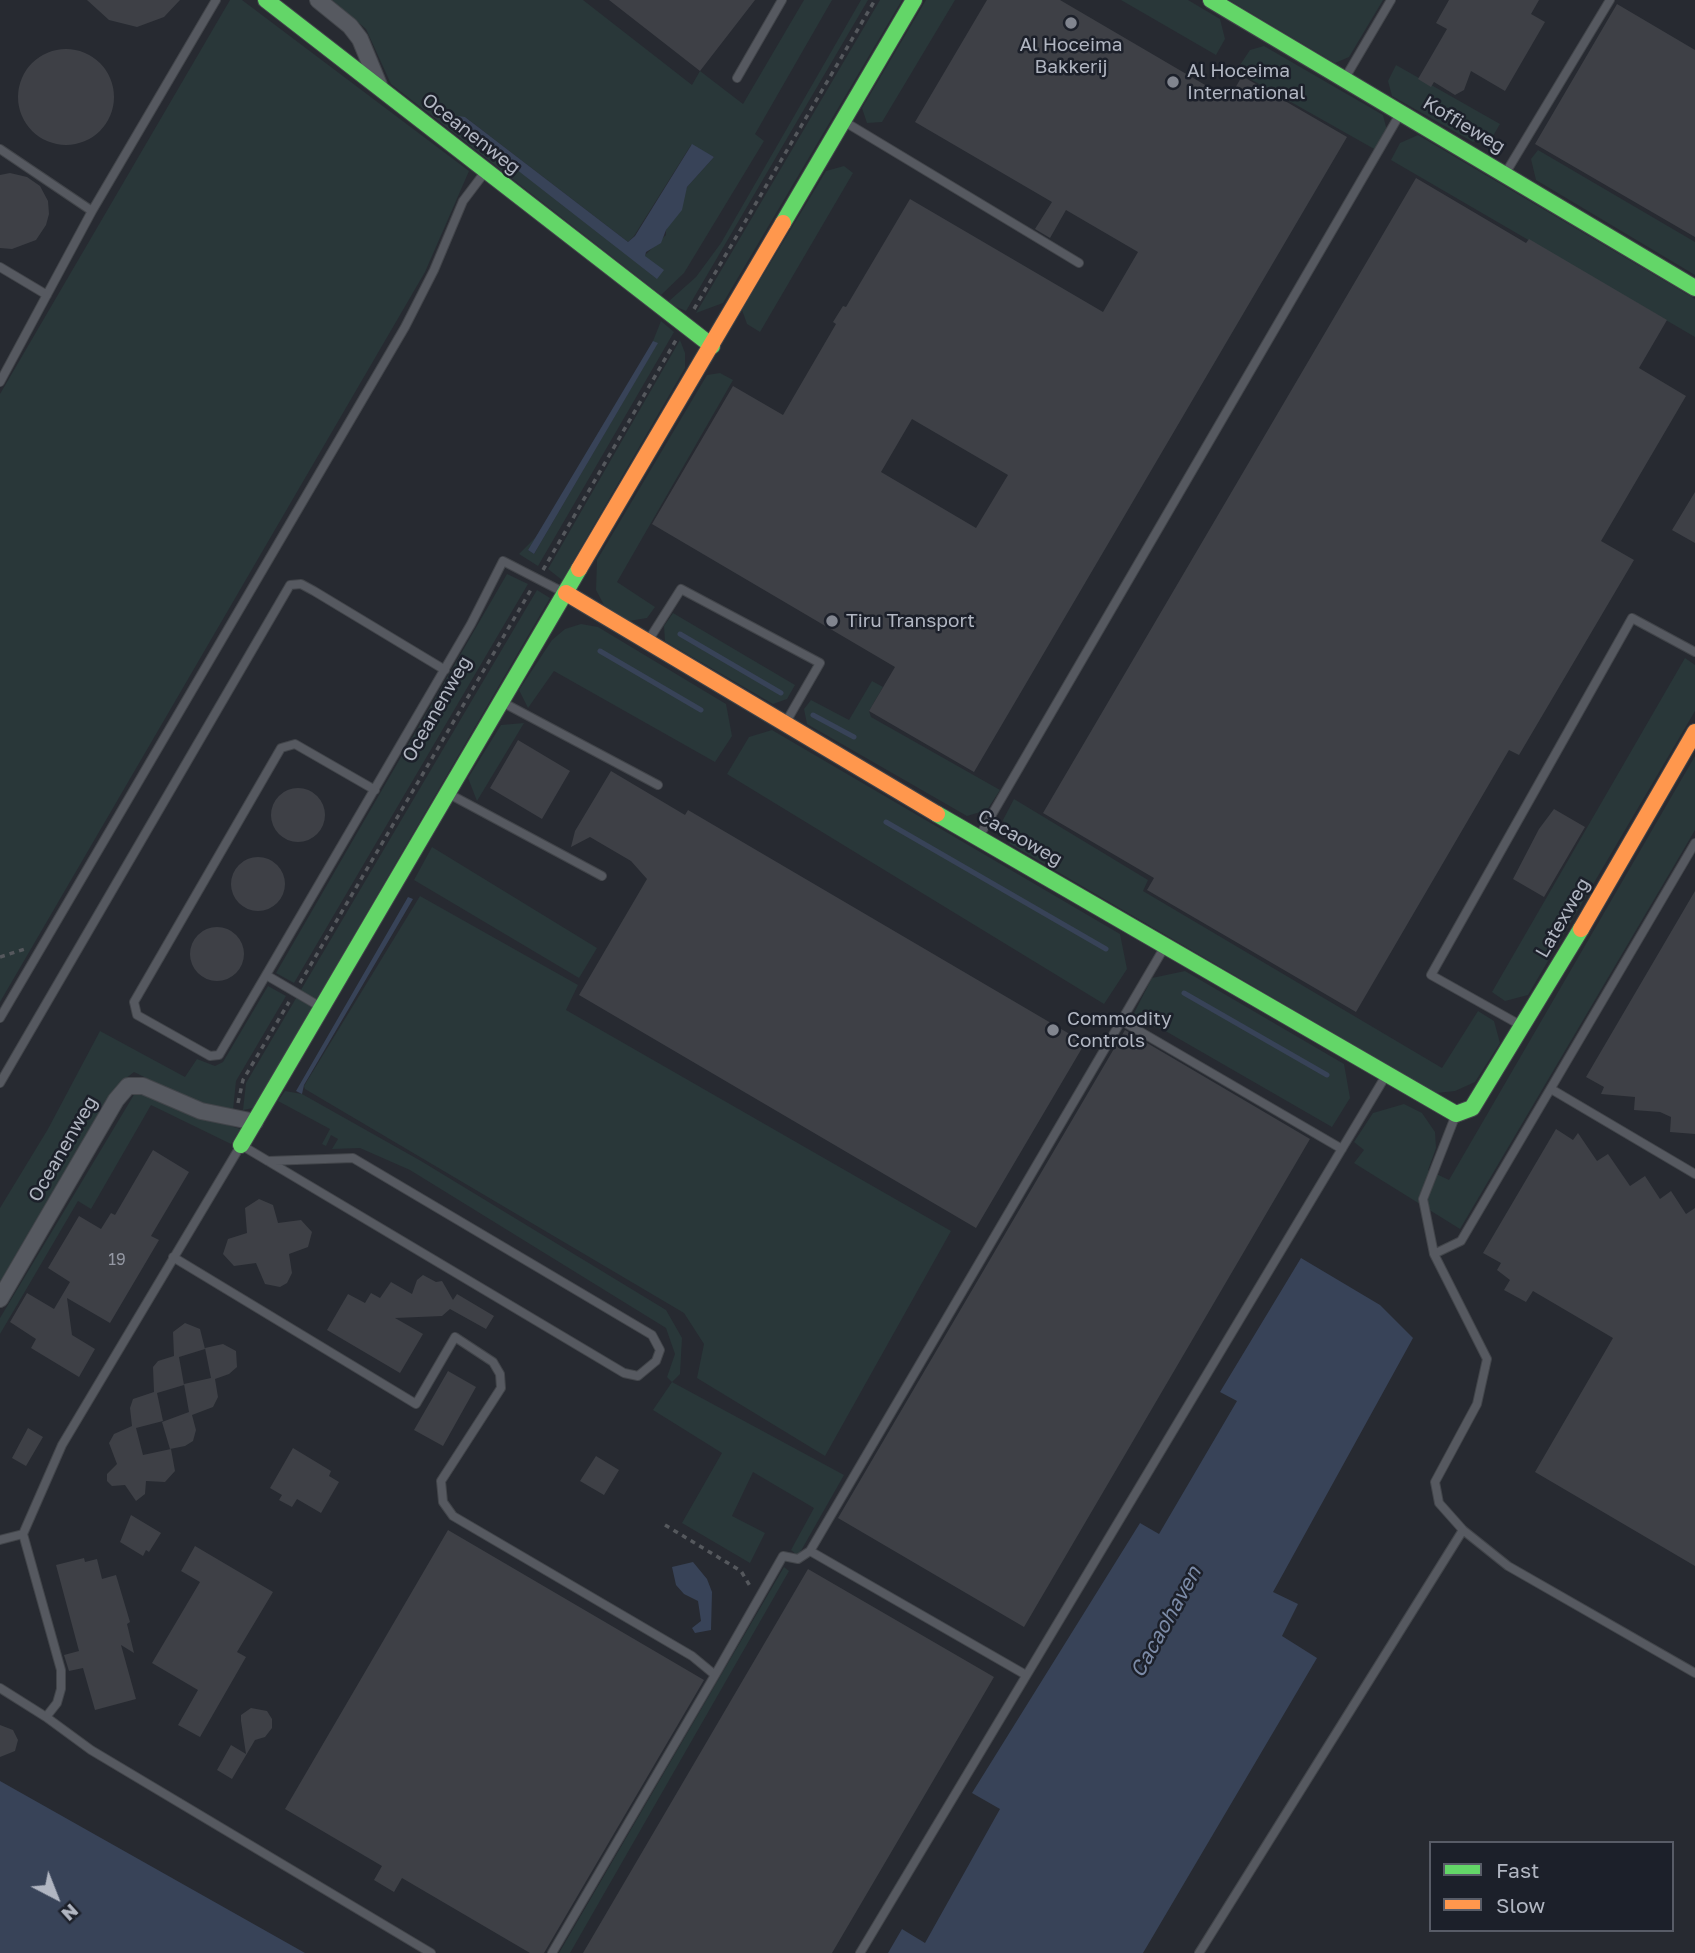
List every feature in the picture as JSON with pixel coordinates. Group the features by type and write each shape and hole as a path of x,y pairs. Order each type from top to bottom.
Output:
{"street":[{"name":"Oceanenweg","path":"266,0 712,345"},
{"path":"317,0 350,26 359,39 379,85"},
{"path":"241,1145 915,0"},
{"name":"Koffieweg","path":"1211,0 1695,288"},
{"name":"Cacaoweg","path":"566,593 785,725 1456,1114"},
{"name":"Latexweg","path":"1456,1114 1472,1108 1524,1027 1695,732"},
{"name":"Oceanenweg","path":"0,1299 116,1100 128,1086 143,1086 201,1111 255,1122"}],"lane":[{"path":"0,382 92,211 216,0"},
{"path":"737,78 782,0"},
{"path":"1345,78 1391,0"},
{"path":"1505,174 1610,0"},
{"path":"979,838 1401,112"},
{"path":"843,120 1079,263"},
{"path":"0,149 92,211"},
{"path":"0,1018 405,327 434,271 464,201 485,172"},
{"path":"0,267 47,295"},
{"path":"374,790 295,744 281,748 134,1002 137,1015 210,1056 219,1055 445,670 503,561 566,593"},
{"path":"0,1083 289,585 302,584 445,670"},
{"path":"647,642 681,589 820,663 785,725"},
{"path":"1524,1027 1431,975 1632,618 1695,652"},
{"path":"502,702 658,785"},
{"path":"449,793 602,876"},
{"path":"1434,1254 1461,1241 1695,843"},
{"path":"552,1953 783,1556 798,1559 810,1551 1165,946"},
{"path":"266,975 296,990 322,1008"},
{"path":"1122,1020 1342,1149"},
{"path":"860,1953 1387,1075"},
{"path":"1551,1089 1695,1174"},
{"path":"1456,1114 1423,1199 1434,1254 1486,1359 1477,1404 1435,1482 1439,1503 1463,1530 1507,1566 1695,1673"},
{"path":"46,1717 57,1703 61,1689 61,1670 23,1534 62,1445 241,1145 624,1373 638,1376 656,1361 660,1350 652,1335 354,1157 268,1161"},
{"path":"173,1257 416,1404 455,1337 493,1362 500,1374 501,1388 441,1481 443,1502 453,1516 692,1656 715,1675"},
{"path":"1199,1953 1463,1530"},
{"path":"0,1540 23,1534"},
{"path":"810,1551 1026,1675"},
{"path":"0,1688 91,1750 431,1953"}],"path":[{"name":"Oceanenweg","path":"237,1118 243,1080 875,0"},
{"path":"0,957 43,943"},
{"path":"665,1525 741,1571 758,1600"}],"shaded area":[{"path":"230,0 242,0 469,171 425,272 0,1002 0,394"},
{"path":"332,0 583,0 692,85 700,71 743,104 804,0 832,0 755,134 764,141 684,273 661,295 391,84 366,29","holes":["465,117 628,242 691,145 714,157 687,187 666,235 645,255 515,168 457,124"]},
{"path":"861,0 868,0 686,311 672,305 668,302 696,277 721,243"},
{"path":"880,0 902,0 723,303 696,313"},
{"path":"926,0 955,0 882,122 867,123 862,108"},
{"path":"1121,0 1188,0 1220,19 1225,39 1216,55"},
{"path":"1229,0 1383,0 1349,57 1335,63"},
{"path":"1264,46 1383,115 1387,131 1376,150 1236,71 1250,50"},
{"path":"1396,65 1500,124 1493,136 1473,142 1392,96 1388,81"},
{"path":"1418,135 1695,299 1695,337 1391,160 1400,143"},
{"path":"1538,150 1695,242 1695,275 1536,180 1531,159"},
{"path":"844,166 853,173 760,332 747,324 742,310 826,171"},
{"path":"661,321 674,332 538,566 519,554 536,537 528,550 534,554 657,344 653,341"},
{"path":"680,340 685,353 685,368 562,580 548,569"},
{"path":"720,373 733,380 617,582 655,607 647,618 629,621 604,605 596,590 597,560 707,375"},
{"path":"507,574 528,584 294,983 276,973"},
{"path":"537,590 550,598 253,1108 243,1110 246,1083"},
{"path":"673,613 795,685 787,699 773,704 665,641 664,626"},
{"path":"581,624 598,627 726,704 732,736 715,762 554,671 528,708 519,690 552,640 565,629"},
{"path":"1685,658 1695,665 1695,711 1528,995 1505,1001 1492,992"},
{"path":"872,681 883,687 869,711 871,717 1000,790 987,810 967,816 807,724 804,709 811,700 849,720"},
{"path":"524,723 477,801 468,778 501,725"},
{"path":"772,730 1120,934 1127,969 1104,1004 727,774 749,737"},
{"path":"1695,756 1695,830 1460,1229 1354,1163 1364,1150 1354,1142 1373,1113 1404,1104 1422,1113 1435,1132 1436,1148 1428,1170 1449,1180"},
{"path":"1014,799 1148,880 1143,891 1442,1068 1478,1011 1494,1021 1500,1043 1475,1082 1455,1091 1436,1093 1010,844 1003,820"},
{"path":"432,847 597,948 579,978 414,880"},
{"path":"420,896 578,985 566,1010 951,1231 825,1456 697,1378 704,1344 684,1313 305,1089 304,1086"},
{"path":"1185,971 1344,1064 1350,1098 1332,1127 1162,1029 1130,1021 1152,978"},
{"path":"268,986 286,996 236,1081 233,1110 198,1103 134,1072 125,1079 0,1294 0,1208 48,1129 100,1031 185,1077 197,1059 215,1066 223,1062"},
{"path":"138,1088 178,1109 240,1129 231,1144 151,1105 91,1209 78,1201 0,1334 0,1318"},
{"path":"285,1091 302,1094 421,1161 666,1310 682,1338 680,1374 672,1382 667,1377 675,1354 666,1328 410,1170 360,1148 332,1149 338,1139 331,1135 326,1146 322,1144 330,1129 278,1101"},
{"path":"672,1382 844,1475 798,1556 791,1550 814,1508 753,1472 732,1516 765,1533 750,1563 682,1523 722,1453 653,1410"},
{"path":"784,1567 789,1571 570,1953 559,1953"}],"water":[{"path":"458,116 465,117 628,242 635,236 692,144 714,157 687,187 682,210 666,230 661,243 646,252 645,256 664,270 657,279 457,123"},
{"path":"653,341 658,343 534,554 528,550"},
{"path":"408,897 413,899 304,1085 302,1094 296,1091"},
{"name":"Cacaohaven","path":"1301,1258 1380,1305 1413,1338 1273,1592 1298,1604 1282,1636 1317,1658 1143,1953 888,1953 902,1929 925,1943 1000,1809 972,1793 1140,1523 1159,1534 1237,1401 1220,1392"},
{"path":"693,1562 707,1579 712,1592 711,1630 695,1633 692,1628 701,1621 698,1601 684,1594 676,1585 672,1567"},
{"path":"0,1781 305,1953 0,1953"}],"building":[{"path":"87,0 180,0 164,17 137,27 109,20"},
{"path":"609,0 755,0 700,71"},
{"path":"987,0 1060,0 1229,99 1242,76 1347,137 974,772 869,711 895,667 652,524 733,386 783,415 836,324 833,322 843,306 846,307 910,199 1103,312 1138,252 1066,210 1050,238 1035,229 1052,202 915,122","holes":["912,419 1008,475 976,528 881,472"]},
{"path":"1449,0 1539,0 1531,14 1545,22 1505,91 1471,71 1464,90 1455,95 1434,82 1431,87 1418,79 1447,29 1436,23"},
{"path":"1617,4 1695,50 1695,237 1535,144"},
{"path":"66,49 84,52 100,63 111,79 114,97 111,115 100,131 84,142 66,145 48,142 32,131 21,115 18,97 21,79 32,63 48,52"},
{"path":"10,173 27,177 40,186 48,201 49,214 46,225 36,240 12,249 0,248 0,175"},
{"path":"1416,178 1526,243 1529,239 1667,320 1639,368 1686,396 1601,541 1634,560 1519,755 1509,750 1356,1012 1147,890 1154,878 1043,813"},
{"path":"1695,492 1695,543 1672,530"},
{"path":"518,740 570,771 542,819 490,788"},
{"path":"611,771 685,815 688,810 1085,1043 976,1228 579,995 647,879 631,861 590,837 571,847 575,831"},
{"path":"298,788 317,796 325,815 317,834 298,842 279,834 271,815 279,796"},
{"path":"1554,809 1585,827 1544,897 1513,879 1539,829"},
{"path":"258,857 277,865 285,884 277,903 258,911 239,903 231,884 239,865"},
{"path":"1695,891 1695,1134 1670,1132 1671,1117 1660,1112 1634,1110 1635,1097 1601,1094 1604,1087 1586,1077"},
{"path":"217,927 236,935 244,954 236,973 217,981 198,973 190,954 198,935"},
{"path":"1125,1030 1310,1139 1024,1627 838,1518"},
{"path":"1556,1129 1573,1140 1578,1133 1597,1161 1608,1154 1630,1186 1645,1176 1660,1199 1671,1191 1686,1214 1695,1208 1695,1566 1535,1472 1613,1338 1533,1291 1526,1302 1504,1290 1510,1280 1497,1270 1501,1263 1483,1253"},
{"path":"153,1150 189,1172 151,1236 159,1240 110,1323 67,1298 72,1335 95,1349 79,1377 31,1348 36,1339 10,1322 27,1293 54,1309 70,1282 48,1268 79,1216 101,1229 111,1213 115,1215"},
{"path":"259,1199 273,1205 278,1223 301,1220 312,1232 308,1247 289,1254 292,1273 287,1283 280,1287 265,1284 256,1263 234,1266 223,1254 228,1239 247,1233 245,1208"},
{"path":"423,1275 436,1282 442,1281 453,1300 457,1294 494,1316 486,1329 450,1309 442,1316 395,1318 423,1334 400,1373 327,1330 348,1294 365,1303 371,1293 380,1298 391,1282 412,1294 417,1280"},
{"path":"185,1323 200,1329 205,1349 179,1357 184,1385 157,1393 163,1421 136,1428 143,1455 171,1449 175,1471 165,1482 146,1481 145,1494 136,1501 125,1485 112,1486 107,1481 107,1474 117,1464 109,1443 114,1434 132,1426 130,1408 133,1399 154,1392 153,1367 158,1361 174,1356 173,1332"},
{"path":"223,1344 236,1351 237,1367 229,1374 215,1379 218,1397 213,1407 192,1415 196,1430 193,1441 170,1449 162,1422 189,1412 184,1384 211,1378 205,1348"},
{"path":"448,1371 476,1387 443,1446 414,1430"},
{"path":"28,1428 43,1437 26,1466 12,1458"},
{"path":"293,1448 331,1471 329,1476 339,1482 321,1513 297,1499 292,1507 279,1500 282,1495 270,1488"},
{"path":"596,1456 619,1470 604,1495 580,1481"},
{"path":"131,1515 161,1533 149,1552 146,1550 143,1556 120,1542"},
{"path":"448,1530 704,1680 544,1953 530,1953 402,1878 394,1892 374,1880 382,1866 285,1809"},
{"path":"195,1546 273,1592 237,1652 246,1657 200,1737 178,1725 198,1690 152,1663 200,1582 181,1571"},
{"path":"84,1558 85,1562 97,1559 102,1579 116,1575 130,1622 127,1624 134,1653 121,1645 136,1699 95,1710 83,1668 69,1671 64,1655 79,1651 56,1565"},
{"path":"808,1569 994,1677 832,1953 583,1953"},
{"path":"251,1708 267,1711 272,1719 272,1728 265,1737 255,1740 232,1779 217,1770 231,1745 246,1754 241,1715"},
{"path":"0,1725 13,1730 18,1740 15,1751 0,1757"}],"waterway":[{"path":"680,634 781,693"},
{"path":"600,651 701,710"},
{"path":"813,715 854,737"},
{"path":"886,822 1106,949"},
{"path":"1184,993 1327,1075"}],"traffic: fast":[{"path":"266,0 712,346"},
{"path":"783,223 914,0"},
{"path":"1211,0 1695,288"},
{"path":"241,1145 579,569"},
{"path":"937,814 1456,1114 1472,1108 1581,929"}],"traffic: slow":[{"path":"579,569 783,223"},
{"path":"566,593 937,814"},
{"path":"1581,929 1695,732"}],"place":[{"name":"Al Hoceima Bakkerij","path":"1071,23"},
{"name":"Al Hoceima International","path":"1173,82"},
{"name":"Tiru Transport","path":"832,621"},
{"name":"Commodity Controls","path":"1053,1030"}]}
